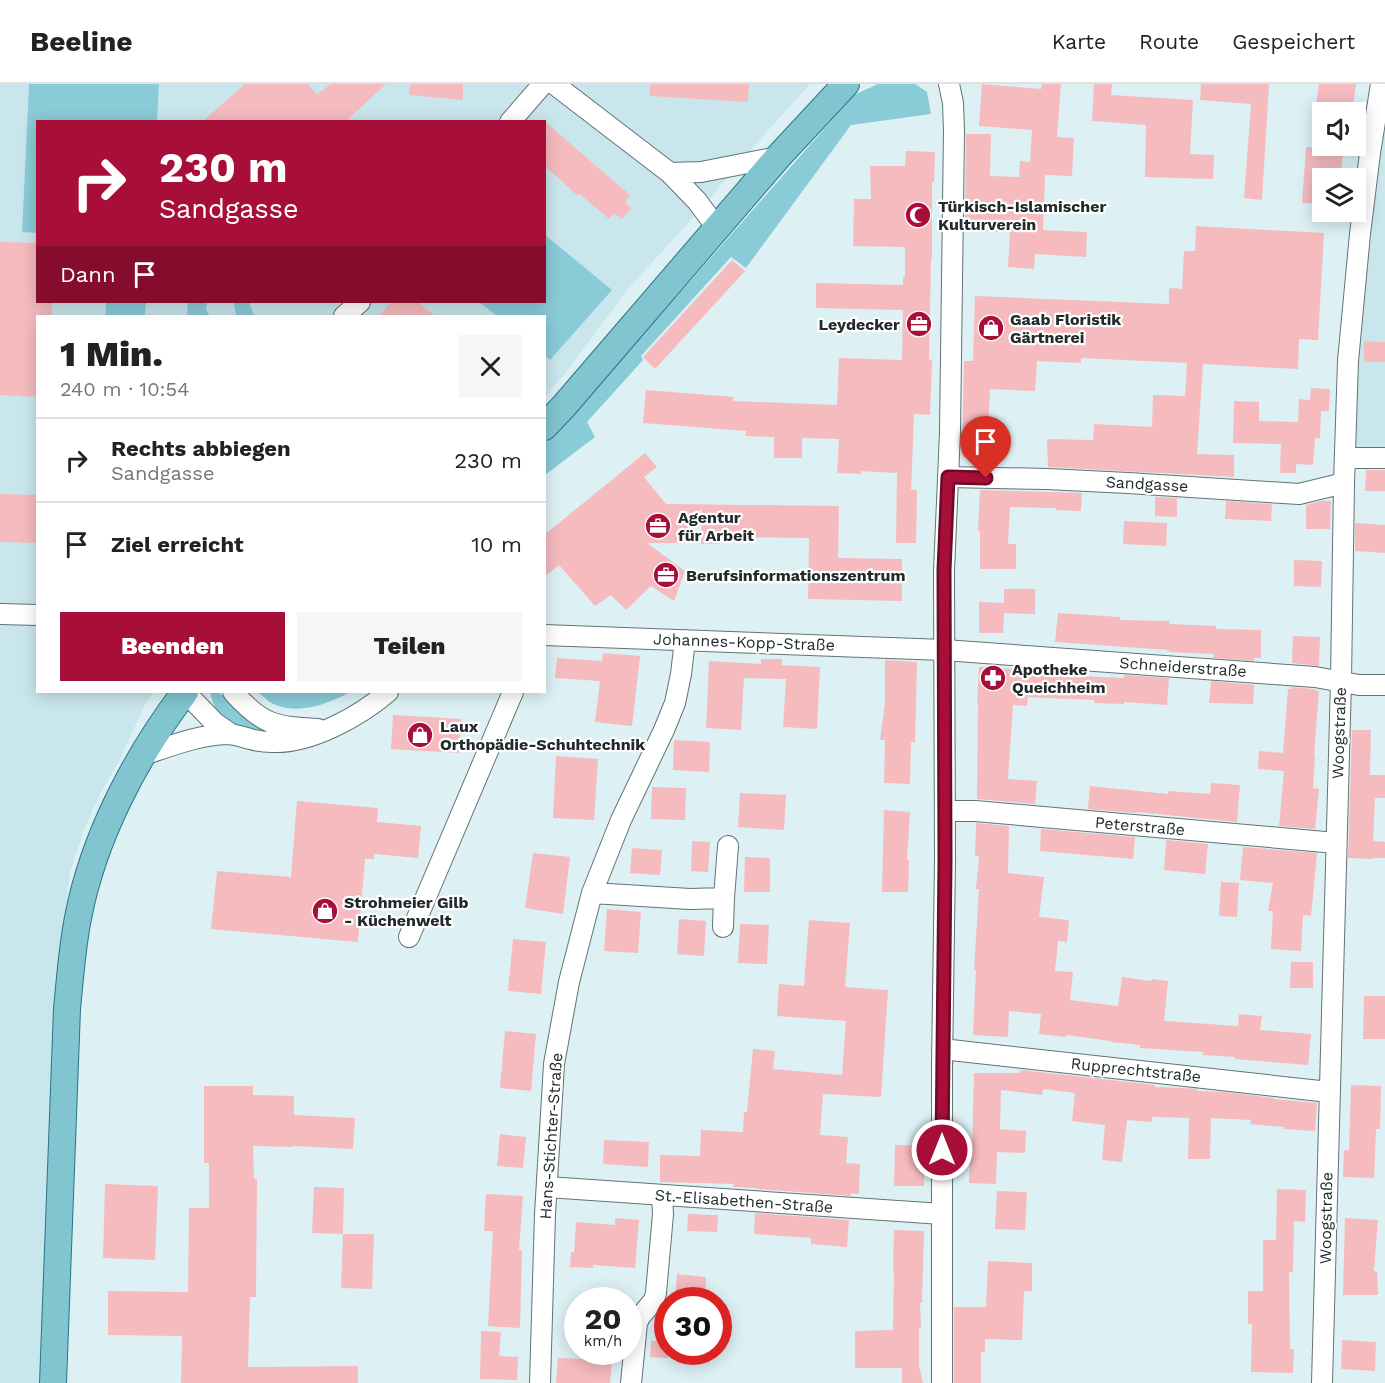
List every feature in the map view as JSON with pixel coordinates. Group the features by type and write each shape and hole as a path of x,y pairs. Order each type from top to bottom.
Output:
{"main road":[{"path":"546,425 778,157 846,84"},
{"path":"53,1383 67,1020 78,916 102,834 143,755 166,716 184,693"}],"street":[{"path":"512,120 543,84"},
{"path":"554,84 670,173 698,201 717,228"},
{"path":"942,1383 944,570 948,477 954,131 954,103 949,84"},
{"name":"Woogstraße","path":"1322,1383 1348,361 1370,153 1381,84"},
{"path":"670,173 701,172 778,157"},
{"path":"345,315 359,303"},
{"path":"1345,458 1385,458"},
{"name":"Sandgasse","path":"948,477 1117,482 1299,494 1344,483"},
{"path":"0,614 36,615"},
{"name":"Johannes-Kopp-Straße","path":"546,635 944,650"},
{"name":"Hans-Stichter-Straße","path":"540,1383 545,1214 554,1064 558,1037 574,957 592,893 621,820 675,703 685,640"},
{"name":"Schneiderstraße","path":"944,650 1314,677 1359,685 1385,685"},
{"path":"186,693 215,723 231,734"},
{"path":"234,693 255,714 272,724 327,729"},
{"path":"143,755 197,737 231,734 258,741 296,741 327,729 366,709 387,693"},
{"path":"409,938 513,693"},
{"name":"Peterstraße","path":"945,811 975,811 1336,843"},
{"path":"723,927 728,846"},
{"path":"592,893 680,899 724,898"},
{"name":"Rupprechtstraße","path":"942,1049 1329,1092"},
{"name":"St.-Elisabethen-Straße","path":"547,1187 942,1214"},
{"path":"631,1383 637,1323 654,1300 658,1283 663,1214 662,1195"}],"shaded area":[{"path":"0,84 29,84 22,231 36,233 36,303 106,303 105,315 36,315 36,693 153,693 101,792 83,832 70,872 54,1004 42,1383 0,1383"},
{"path":"29,84 159,84 157,120 36,120 36,233 22,232"},
{"path":"159,84 810,84 627,290 546,396 546,315 145,315 146,303 546,303 546,120 157,120"},
{"path":"878,84 915,84 927,92 931,114 851,125 746,268 731,257 641,356 643,360 587,422 595,437 546,474 546,442 568,420 854,95"},
{"path":"1385,107 1385,456 1365,456 1352,443 1363,242"},
{"path":"546,236 612,290 550,360 546,356 546,315 496,315 480,303 546,303"},
{"path":"106,303 146,303 145,315 105,315"},
{"path":"188,303 207,303 206,310 209,315 187,315"},
{"path":"234,303 249,303 254,315 236,315"},
{"path":"210,693 219,693 266,730 262,734 228,723 217,712"},
{"path":"258,693 348,693 320,705 299,709 278,706"}],"building":[{"path":"245,84 308,84 317,94 331,84 386,84 347,120 204,120"},
{"path":"410,84 463,84 463,100 409,95"},
{"path":"650,84 749,84 748,102 650,96"},
{"path":"982,84 1041,89 1042,84 1061,84 1057,137 1074,138 1072,176 1045,175 1043,230 1087,232 1086,257 1035,254 1034,269 1008,267 1010,232 965,231 966,134 991,134 990,176 1019,177 1020,161 1030,162 1032,130 979,126"},
{"path":"1094,84 1112,84 1111,95 1193,100 1190,154 1214,155 1213,179 1145,177 1146,125 1092,121"},
{"path":"1201,84 1269,84 1262,200 1244,198 1251,104 1200,100"},
{"path":"1319,84 1356,84 1353,102 1316,102"},
{"path":"546,123 630,195 625,202 631,208 622,219 614,213 609,219 580,194 578,196 546,167"},
{"path":"1306,147 1312,147 1312,156 1343,156 1342,168 1312,168 1312,203 1302,203"},
{"path":"906,151 935,152 934,182 932,182 929,360 932,360 930,415 914,414 911,490 917,490 916,543 896,543 897,473 861,471 861,474 837,473 839,439 802,438 802,458 774,458 774,437 746,436 746,431 643,423 646,390 734,397 733,401 837,405 839,358 902,360 903,310 816,308 816,283 903,285 905,247 853,246 854,199 871,199 870,166 905,166"},
{"path":"1196,226 1324,233 1318,340 1299,339 1298,369 1203,364 1197,454 1234,455 1234,477 1048,467 1047,439 1093,440 1094,424 1152,427 1153,395 1185,396 1187,363 1081,358 1081,363 1037,361 1035,391 990,389 987,458 962,457 964,361 973,361 975,296 1169,304 1169,288 1182,289 1184,251 1195,251"},
{"path":"0,242 36,243 36,303 52,303 52,315 36,315 36,397 0,395"},
{"path":"732,260 745,271 655,369 643,357"},
{"path":"390,303 418,303 434,315 380,315"},
{"path":"1364,341 1385,342 1385,362 1364,362"},
{"path":"1311,388 1330,389 1329,411 1321,411 1320,438 1315,438 1313,465 1296,464 1296,473 1280,473 1281,444 1233,443 1234,401 1259,402 1259,421 1298,422 1299,399 1310,400"},
{"path":"645,453 657,467 644,477 666,504 839,506 838,558 902,559 902,601 808,599 809,538 720,537 720,544 701,544 702,508 677,543 647,543 685,571 674,601 651,586 626,610 611,595 595,606 559,565 546,575 546,533"},
{"path":"1366,470 1385,470 1385,491 1365,491"},
{"path":"980,490 1082,493 1081,511 1010,507 1008,544 1016,544 1016,569 980,569 980,531 978,531"},
{"path":"0,494 36,495 36,543 0,542"},
{"path":"1155,497 1177,498 1177,517 1155,516"},
{"path":"1226,501 1272,504 1271,521 1225,519"},
{"path":"1331,501 1330,529 1306,529 1306,505"},
{"path":"1124,521 1167,523 1166,546 1123,544"},
{"path":"1355,523 1385,525 1385,553 1355,551"},
{"path":"1294,560 1322,561 1321,587 1294,586"},
{"path":"1004,589 1035,589 1035,614 1004,613 1003,633 979,633 979,602 1004,603"},
{"path":"1058,613 1120,617 1120,620 1170,621 1169,624 1216,626 1216,629 1261,630 1261,658 1254,658 1254,661 1213,658 1214,654 1055,642"},
{"path":"1293,636 1320,637 1319,666 1292,663"},
{"path":"603,653 640,656 632,726 595,722 600,681 555,678 557,658 602,661"},
{"path":"761,659 782,659 782,665 820,667 817,729 783,727 786,679 744,678 741,730 706,728 709,661 761,664"},
{"path":"885,660 917,662 915,742 911,742 910,784 884,783 885,740 880,740 885,703"},
{"path":"979,667 1082,673 1082,676 1124,678 1124,675 1169,678 1167,705 1124,702 1124,704 1094,703 1094,700 1028,697 1027,706 1013,705 1008,779 1037,781 1035,804 977,799"},
{"path":"1211,681 1254,685 1253,704 1209,703"},
{"path":"1291,687 1319,691 1313,788 1319,789 1315,829 1279,826 1284,771 1258,769 1259,751 1283,753 1288,689"},
{"path":"393,715 461,719 459,753 391,749"},
{"path":"1352,730 1371,730 1370,775 1385,775 1385,798 1375,798 1373,841 1385,842 1385,858 1348,858"},
{"path":"674,740 710,742 709,772 673,770"},
{"path":"556,756 598,759 594,820 553,818"},
{"path":"1211,783 1240,785 1237,822 1088,809 1090,786 1168,794 1168,791 1210,794"},
{"path":"652,787 686,788 685,820 651,819"},
{"path":"740,793 786,795 784,830 738,827"},
{"path":"297,801 378,808 377,822 421,826 418,858 374,854 374,859 365,859 358,942 211,929 217,871 291,877"},
{"path":"884,810 910,812 908,892 882,892"},
{"path":"976,823 1009,826 1008,873 1044,877 1039,917 1069,920 1067,942 1058,941 1055,971 1073,972 1070,1000 1118,1006 1122,977 1168,981 1164,1021 1238,1026 1239,1014 1262,1016 1260,1030 1311,1034 1308,1065 1235,1059 1235,1057 1203,1055 1203,1052 1140,1048 1140,1045 1066,1035 1066,1037 1039,1034 1041,1014 1009,1011 1008,1037 973,1035 979,889 976,889 979,856 975,856"},
{"path":"1041,829 1135,837 1133,859 1040,851"},
{"path":"1166,840 1208,844 1205,874 1164,870"},
{"path":"692,841 710,842 708,872 691,871"},
{"path":"1243,847 1317,853 1311,916 1303,915 1301,951 1271,949 1273,911 1268,911 1273,883 1240,880"},
{"path":"632,848 662,850 660,875 630,873"},
{"path":"533,853 570,857 563,914 525,908"},
{"path":"745,857 770,858 770,892 744,892"},
{"path":"1221,882 1239,883 1237,917 1219,916"},
{"path":"607,909 641,912 638,953 604,951"},
{"path":"679,919 706,921 704,956 677,954"},
{"path":"809,920 850,923 845,987 888,990 881,1097 823,1094 820,1135 848,1137 846,1163 860,1164 859,1194 851,1193 851,1196 733,1187 734,1184 660,1182 660,1155 700,1156 701,1130 743,1132 753,1049 775,1051 773,1069 842,1075 846,1021 777,1016 779,984 804,986"},
{"path":"740,924 769,925 767,964 738,963"},
{"path":"513,939 546,942 541,994 508,991"},
{"path":"1291,962 1313,962 1313,988 1290,988"},
{"path":"1364,996 1385,996 1385,1039 1363,1039"},
{"path":"505,1031 536,1034 531,1091 500,1088"},
{"path":"1021,1070 1155,1085 1155,1087 1197,1089 1197,1091 1317,1103 1315,1131 1250,1124 1251,1120 1211,1118 1210,1159 1188,1159 1189,1118 1152,1117 1152,1122 1127,1120 1122,1162 1102,1160 1105,1125 1072,1121 1075,1093 1043,1089 1042,1095 1001,1090 1000,1129 1026,1131 1025,1153 997,1152 996,1184 969,1183 974,1073 1020,1073"},
{"path":"1351,1085 1381,1086 1380,1129 1376,1129 1374,1178 1343,1177 1344,1150 1349,1150"},
{"path":"204,1086 253,1086 253,1095 294,1096 294,1115 355,1118 353,1149 253,1146 254,1179 257,1179 256,1297 250,1297 248,1367 358,1366 358,1383 181,1383 182,1336 108,1335 108,1291 188,1292 189,1208 209,1208 209,1163 204,1163"},
{"path":"500,1134 526,1137 523,1168 497,1166"},
{"path":"604,1140 649,1142 648,1167 603,1164"},
{"path":"895,1145 925,1146 924,1186 894,1186"},
{"path":"105,1184 158,1186 155,1260 103,1258"},
{"path":"314,1187 344,1188 343,1234 312,1233"},
{"path":"1277,1189 1306,1190 1305,1222 1294,1221 1293,1272 1289,1272 1290,1349 1294,1349 1293,1373 1251,1372 1252,1324 1248,1324 1248,1291 1263,1291 1263,1240 1276,1240"},
{"path":"997,1191 1027,1192 1025,1230 995,1229"},
{"path":"486,1194 523,1196 519,1250 522,1250 520,1328 488,1326 493,1231 484,1231"},
{"path":"755,1213 849,1220 847,1247 811,1244 811,1238 754,1234"},
{"path":"688,1214 718,1215 717,1232 687,1231"},
{"path":"615,1218 639,1220 635,1268 593,1265 593,1268 570,1267 571,1252 574,1252 576,1222 615,1225"},
{"path":"1345,1218 1378,1220 1374,1271 1377,1271 1378,1295 1343,1295"},
{"path":"894,1230 924,1231 921,1328 919,1328 919,1365 923,1383 902,1383 902,1368 855,1368 855,1331 893,1330"},
{"path":"343,1234 374,1234 372,1289 341,1288"},
{"path":"988,1261 1032,1263 1032,1291 1024,1291 1022,1340 985,1339 985,1352 981,1352 981,1383 954,1383 954,1307 986,1307"},
{"path":"677,1274 706,1277 706,1287 676,1287"},
{"path":"481,1331 501,1332 499,1356 518,1357 517,1380 480,1379"},
{"path":"1342,1340 1376,1342 1375,1371 1341,1369"},
{"path":"651,1341 654,1341 654,1357 650,1357"},
{"path":"558,1358 564,1358 564,1365 612,1365 610,1383 556,1383"}],"place":[{"name":"Türkisch-Islamischer Kulturverein","path":"918,215"},
{"name":"Leydecker","path":"919,324"},
{"name":"Gaab Floristik Gärtnerei","path":"991,328"},
{"name":"Agentur für Arbeit","path":"658,526"},
{"name":"Berufsinformationszentrum","path":"666,575"},
{"name":"Apotheke Queichheim","path":"993,678"},
{"name":"Laux Orthopädie-Schuhtechnik","path":"420,735"},
{"name":"Strohmeier Gilb - Küchenwelt","path":"325,911"}],"route":[{"path":"942,1150 945,861 943,609 948,477 986,478"}]}
